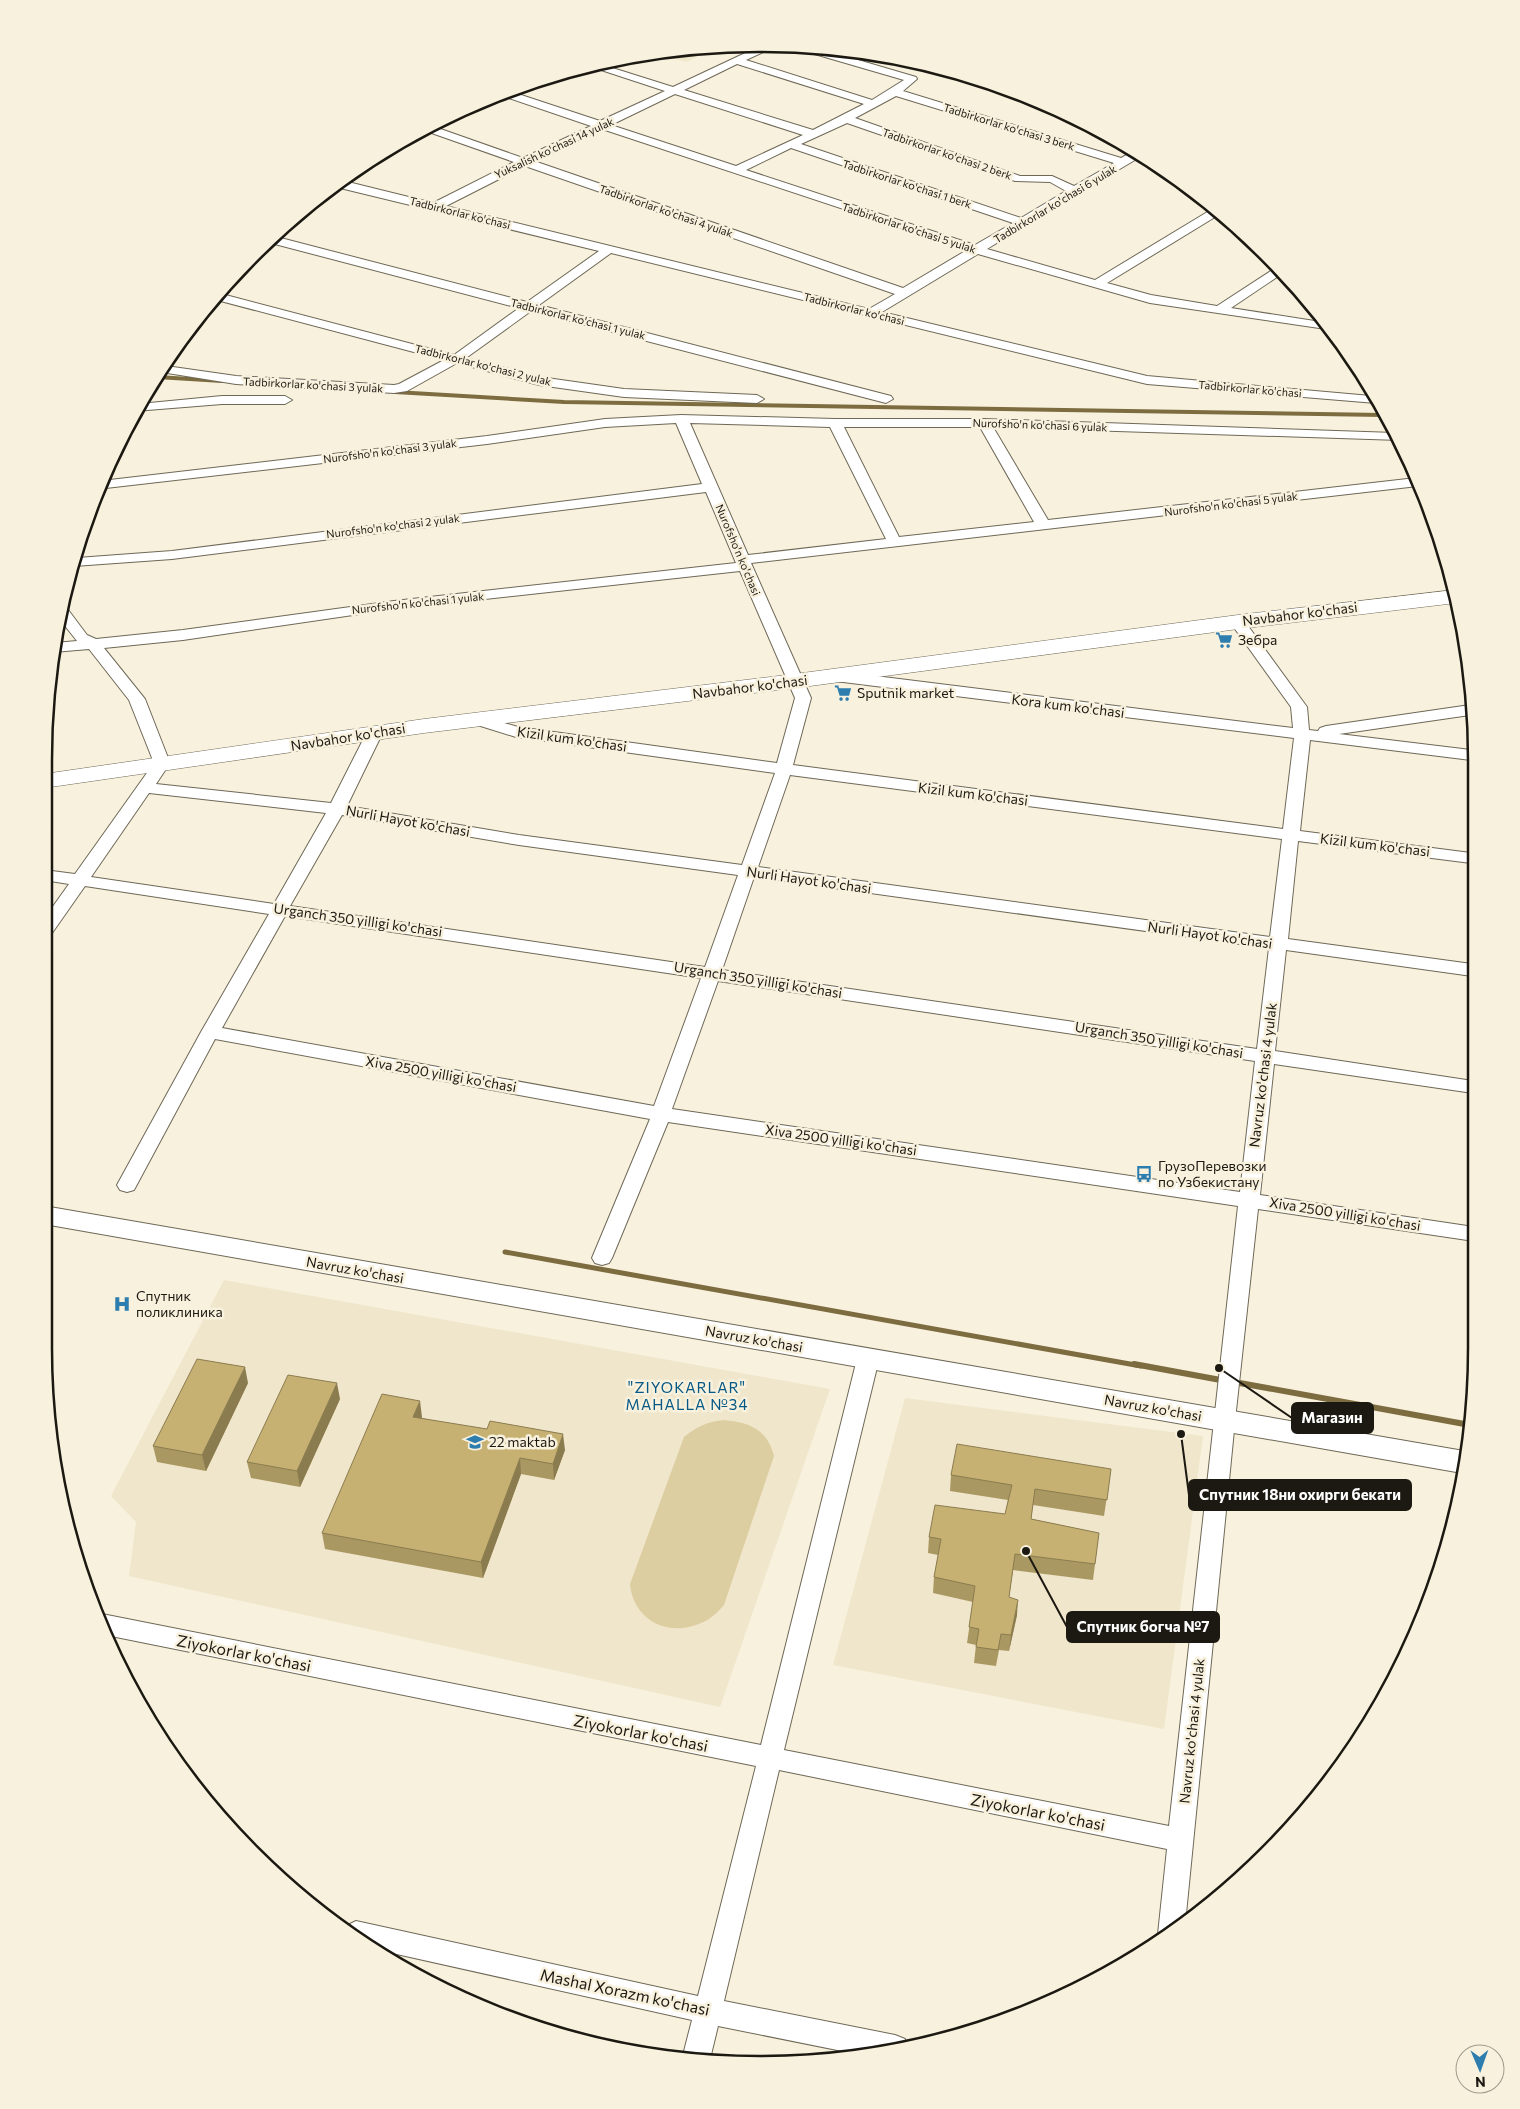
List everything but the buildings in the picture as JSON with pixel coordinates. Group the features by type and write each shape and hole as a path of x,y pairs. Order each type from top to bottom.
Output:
{"main road":[{"name":"Navbahor ko'chasi","path":"52,780 162,763 274,749 375,732 796,681 1238,622 1448,597"}],"street":[{"name":"Yuksalish ko'chasi 14 yulak","path":"435,207 523,162 755,52"},
{"path":"736,170 789,144 846,120 895,92 912,79 837,57"},
{"path":"737,61 874,104"},
{"path":"607,70 813,134"},
{"name":"Tadbirkorlar ko'chasi 3 berk","path":"895,92 1123,162"},
{"name":"Tadbirkorlar ko'chasi 5 yulak","path":"515,97 978,250 1097,284 1150,299 1318,325"},
{"name":"Tadbirkorlar ko'chasi 2 berk","path":"846,120 1019,179 1052,180 1076,192"},
{"name":"Tadbirkorlar ko'chasi 4 yulak","path":"436,131 905,293"},
{"name":"Tadbirkorlar ko'chasi 1 berk","path":"789,144 1025,223"},
{"name":"Tadbirkorlar ko'chasi 6 yulak","path":"872,314 1130,157"},
{"name":"Tadbirkorlar ko'chasi","path":"348,186 1147,380 1369,400"},
{"path":"1097,284 1210,215"},
{"name":"Tadbirkorlar ko'chasi 1 yulak","path":"280,242 886,399"},
{"path":"456,359 609,250"},
{"path":"1219,310 1273,274"},
{"name":"Tadbirkorlar ko'chasi 2 yulak","path":"224,298 539,381 624,394 757,399"},
{"name":"Tadbirkorlar ko'chasi 3 yulak","path":"170,370 236,380 394,390 402,388 456,359"},
{"path":"146,407 222,400 285,400"},
{"name":"Nurofsho'n ko'chasi 6 yulak","path":"681,419 835,423 984,423 1389,436"},
{"name":"Nurofsho'n ko'chasi 3 yulak","path":"108,484 486,440 605,423 681,419"},
{"name":"Nurofsho'n ko'chasi","path":"602,1258 661,1114 712,973 784,769 803,698 681,419"},
{"path":"835,423 895,543"},
{"path":"984,423 1044,526"},
{"name":"Nurofsho'n ko'chasi 5 yulak","path":"743,563 895,543 1411,483"},
{"name":"Nurofsho'n ko'chasi 2 yulak","path":"82,562 172,555 711,487"},
{"name":"Nurofsho'n ko'chasi 1 yulak","path":"62,647 183,635 394,604 743,563"},
{"path":"52,920 162,763 138,699 92,643 82,638 67,619"},
{"name":"Navruz ko'chasi 4 yulak","path":"1172,1923 1224,1420 1302,735 1299,707 1238,622"},
{"name":"Kora kum ko'chasi","path":"834,676 1468,756"},
{"name":"Kora kum ko'chasi","path":"1302,735 1466,711"},
{"name":"Kizil kum ko'chasi","path":"477,720 516,732 784,769 1468,858"},
{"path":"127,1185 210,1032 337,808 375,732"},
{"name":"Nurli Hayot ko'chasi","path":"146,788 337,808 519,840 1468,969"},
{"name":"Urganch 350 yilligi ko'chasi","path":"52,876 1468,1086"},
{"name":"Xiva 2500 yilligi ko'chasi","path":"210,1032 661,1114 1249,1199 1468,1233"},
{"name":"Navruz ko'chasi","path":"52,1217 1458,1461"},
{"path":"697,2053 868,1359"},
{"name":"Ziyokorlar ko'chasi","path":"108,1625 1181,1840"},
{"name":"Mashal Xorazm ko'chasi","path":"364,1935 707,2011 882,2045"}],"shaded area":[{"path":"699,56 686,62 674,58"},
{"name":"22 maktab","path":"224,1280 830,1389 720,1707 129,1576 136,1522 111,1496"},
{"path":"905,1398 1203,1436 1164,1729 833,1665"},
{"path":"723,1420 749,1425 762,1433 767,1439 774,1456 724,1605 713,1616 699,1624 675,1628 663,1626 653,1622 637,1607 632,1596 630,1584 684,1437 702,1425"}],"waterway":[{"path":"165,378 222,381"},
{"path":"395,392 564,402 1378,415"},
{"path":"505,1252 1141,1366"},
{"path":"1134,1364 1226,1381"},
{"path":"1234,1382 1463,1424"}],"place":[{"name":"Зебра","path":"1224,640"},
{"name":"Sputnik market","path":"843,693"},
{"name":"ГрузоПеревозки по Узбекистану","path":"1144,1174"},
{"name":"Спутник поликлиника","path":"122,1304"},
{"name":"Магазин","path":"1219,1368"},
{"name":"Спутник 18ни охирги бекати","path":"1181,1434"},
{"name":"22 maktab","path":"475,1442"},
{"name":"Спутник богча №7","path":"1026,1551"}],"district":[{"name":"\"ZIYOKARLAR\" MAHALLA №34","path":"687,1396"}]}
